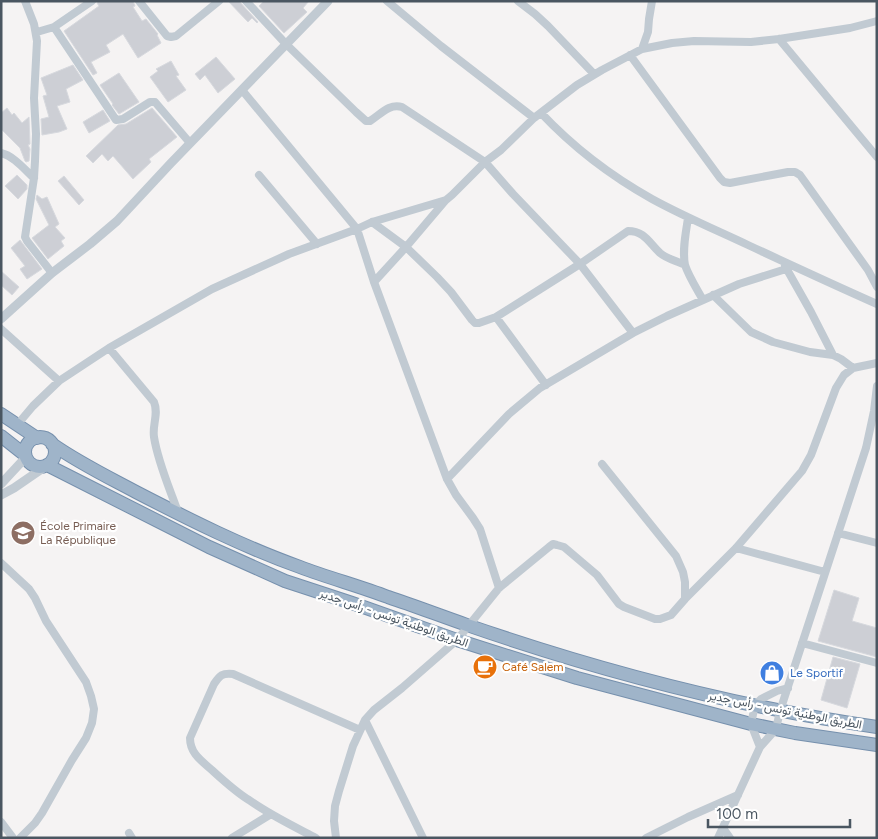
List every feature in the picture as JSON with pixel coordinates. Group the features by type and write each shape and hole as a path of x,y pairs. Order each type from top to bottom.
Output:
{"highway":[{"path":"1,414 37,438 46,439 52,444 55,454 46,466 42,467 34,466 28,461 26,456 26,446 37,438"},
{"path":"1,436 26,456"},
{"name":"الطريق الوطنية تونس - رأس جدير","path":"52,444 69,457 229,539 300,567 468,625 549,652 634,677 780,711 877,727"},
{"name":"الطريق الوطنية تونس - رأس جدير","path":"46,466 209,547 286,581 457,640 577,678 751,724 877,745"}],"street":[{"path":"36,32 54,27 92,1"},
{"path":"139,1 168,36 171,37 176,36 219,1"},
{"path":"246,1 286,44 366,121 370,122 391,106 402,107 485,162 580,264 633,333"},
{"path":"1,319 52,273 117,221 328,1"},
{"path":"387,1 441,46 534,118"},
{"path":"518,1 548,26 594,74"},
{"path":"642,49 648,32 652,1"},
{"path":"28,3 37,41 34,98 36,134 34,178 25,238 52,273"},
{"path":"374,282 446,200 534,118 577,85 630,55 642,49 672,43 694,41 751,42 779,39 850,28 877,21"},
{"path":"54,27 116,120 123,119 150,102 155,102 190,143"},
{"path":"779,39 877,157"},
{"path":"630,55 724,182 730,183 788,172 795,172 800,175 868,270 877,287"},
{"path":"242,90 357,229 374,282 447,479 480,529 499,588"},
{"path":"541,113 557,130 589,157 652,199 688,218 877,304"},
{"path":"1,153 12,158 34,178"},
{"path":"259,175 317,244"},
{"path":"17,425 33,406 59,381 109,348 212,289 289,254 372,222 446,200"},
{"path":"688,218 684,256 685,265 702,300"},
{"path":"372,222 406,247 451,292 475,323 496,317 628,231 641,234 660,253 685,265"},
{"path":"782,261 811,312 832,355"},
{"path":"447,479 508,414 546,384 633,333 739,284 786,269"},
{"path":"713,295 751,332 773,342 810,352 832,355 853,368"},
{"path":"496,317 546,384"},
{"path":"1,329 59,381"},
{"path":"109,348 154,402 156,408 154,436 159,458 179,515"},
{"path":"336,838 335,806 345,771 365,720 374,710 457,640 499,588 549,546 557,544 564,547 593,571 619,604 655,619 671,615 684,599 736,548 802,472 811,454 836,388 844,375 853,368 877,363"},
{"path":"718,838 760,747 776,729 780,711 866,448 877,386"},
{"path":"1,484 26,456"},
{"path":"602,464 676,556 685,582 684,599"},
{"path":"1,495 46,466"},
{"path":"838,533 877,543"},
{"path":"736,548 825,572"},
{"path":"1,563 29,589 35,598 46,621 86,682 94,709 92,723 86,738 42,813 20,838"},
{"path":"802,643 877,663"},
{"path":"316,838 271,814 228,785 197,757 190,745 190,738 214,684 223,674 233,674 360,730"},
{"path":"760,747 751,724 755,705 761,699 788,688"},
{"path":"365,720 423,838"},
{"path":"646,838 738,795"},
{"path":"232,838 271,814"},
{"path":"1,822 13,838"},
{"path":"723,828 730,838"}],"building":[{"path":"98,1 133,1 135,6 133,7 142,21 146,19 158,34 161,43 138,58 123,34 106,45 110,52 91,62 97,73 93,75 64,31 99,6"},
{"path":"228,1 239,1 258,22 252,18 248,22"},
{"path":"264,1 309,1 303,8 307,12 284,33 259,6"},
{"path":"216,57 235,79 218,93 205,75 200,80 195,74"},
{"path":"171,61 179,75 176,76 186,90 168,102 150,77 158,71 156,69"},
{"path":"73,65 83,80 66,89 70,102 57,106 67,129 42,135 41,119 49,117 43,96 47,95 41,78"},
{"path":"119,73 139,102 119,114 100,85"},
{"path":"7,108 22,123 29,117 29,161 25,161 20,148 1,129 1,113"},
{"path":"152,108 177,137 149,159 151,162 133,179 113,156 108,161 102,154 93,163 86,156 118,125 126,124"},
{"path":"103,110 110,121 89,133 83,122"},
{"path":"17,175 27,185 27,189 18,199 5,186"},
{"path":"64,176 84,200 79,205 58,181"},
{"path":"37,195 42,199 47,197 59,224 55,227 65,238 61,241 64,246 48,259 32,238 49,225 36,199"},
{"path":"20,240 42,269 27,279 20,269 25,266 11,248"},
{"path":"1,271 19,287 12,295 1,285"},
{"path":"834,590 859,598 852,621 877,628 877,657 818,641"},
{"path":"833,657 860,664 847,708 821,700"}],"place":[{"name":"École Primaire La République","path":"23,533"},
{"name":"Café Salem","path":"485,667"},
{"name":"Le Sportif","path":"772,673"}]}
